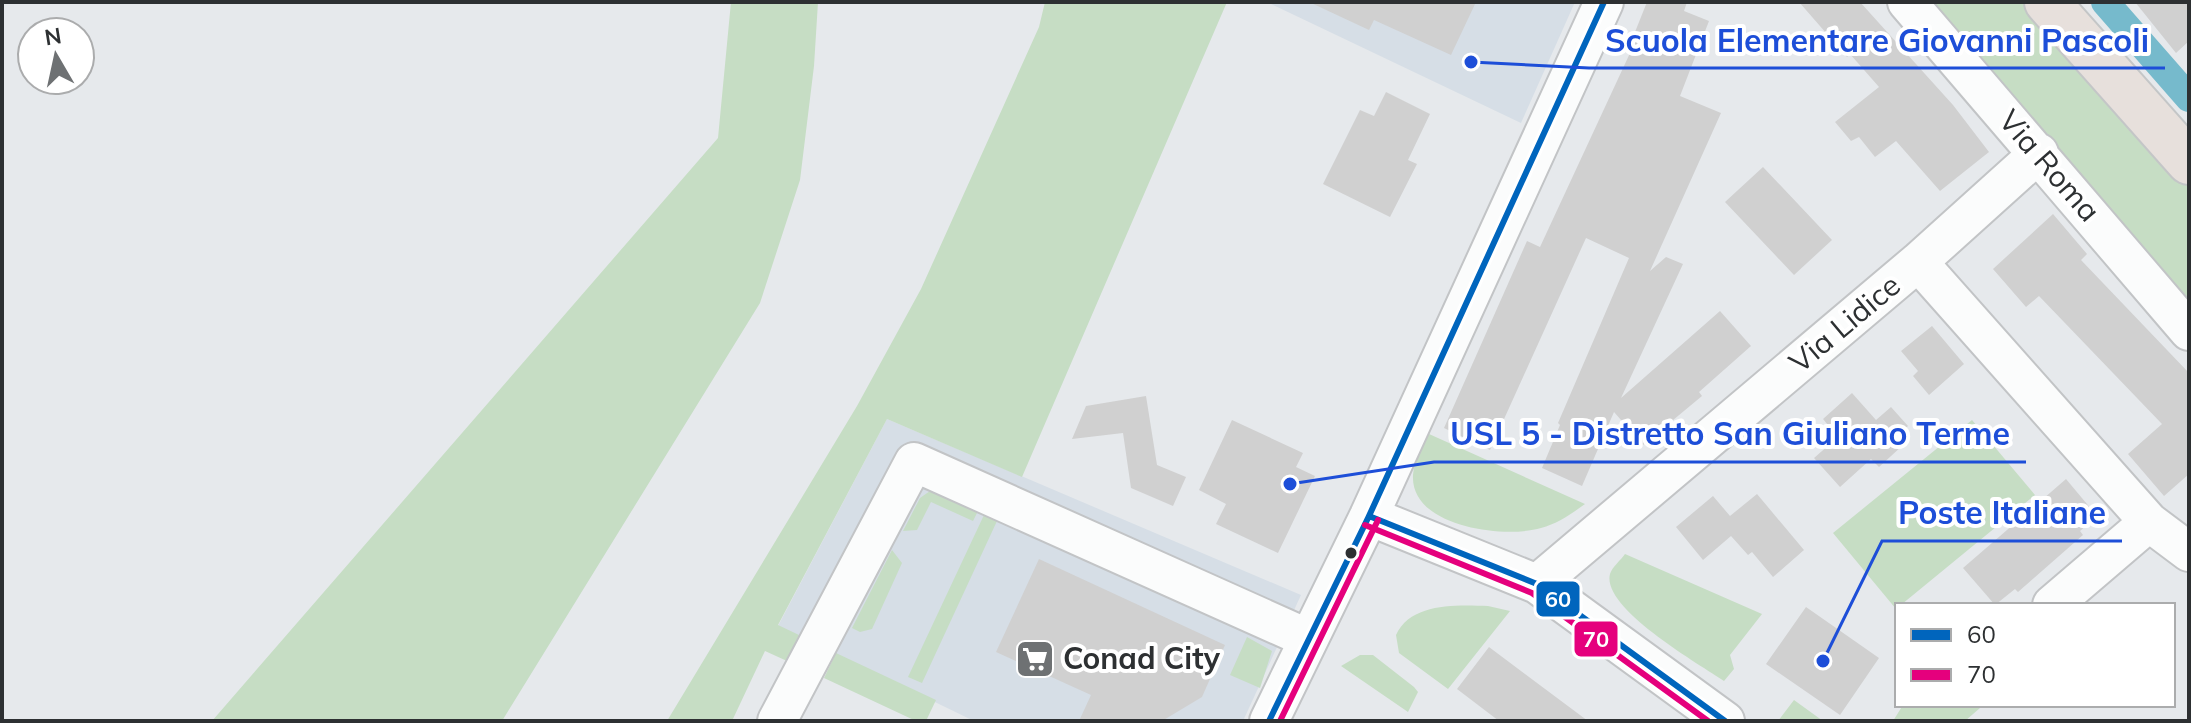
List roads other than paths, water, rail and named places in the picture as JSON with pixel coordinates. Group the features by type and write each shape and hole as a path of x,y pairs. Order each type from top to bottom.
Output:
{"main road":[{"path":"2047,2 2189,162"}],"street":[{"path":"1269,721 1369,516 1604,2"},
{"name":"Via Roma","path":"1907,2 2189,331"},
{"name":"Via Lidice","path":"1537,584 1918,262 2039,153"},
{"path":"1918,262 2149,522 2189,552"},
{"path":"777,721 914,462 1309,639"},
{"path":"1369,516 1537,584 1725,721"},
{"path":"2054,603 2149,522"}],"waterway":[{"path":"2105,2 2189,98"}],"place":[{"name":"Scuola Elementare Giovanni Pascoli","path":"1471,62"},
{"name":"USL 5 - Distretto San Giuliano Terme","path":"1290,484"},
{"name":"Conad City","path":"1035,659"},
{"name":"Poste Italiane","path":"1823,661"}]}
